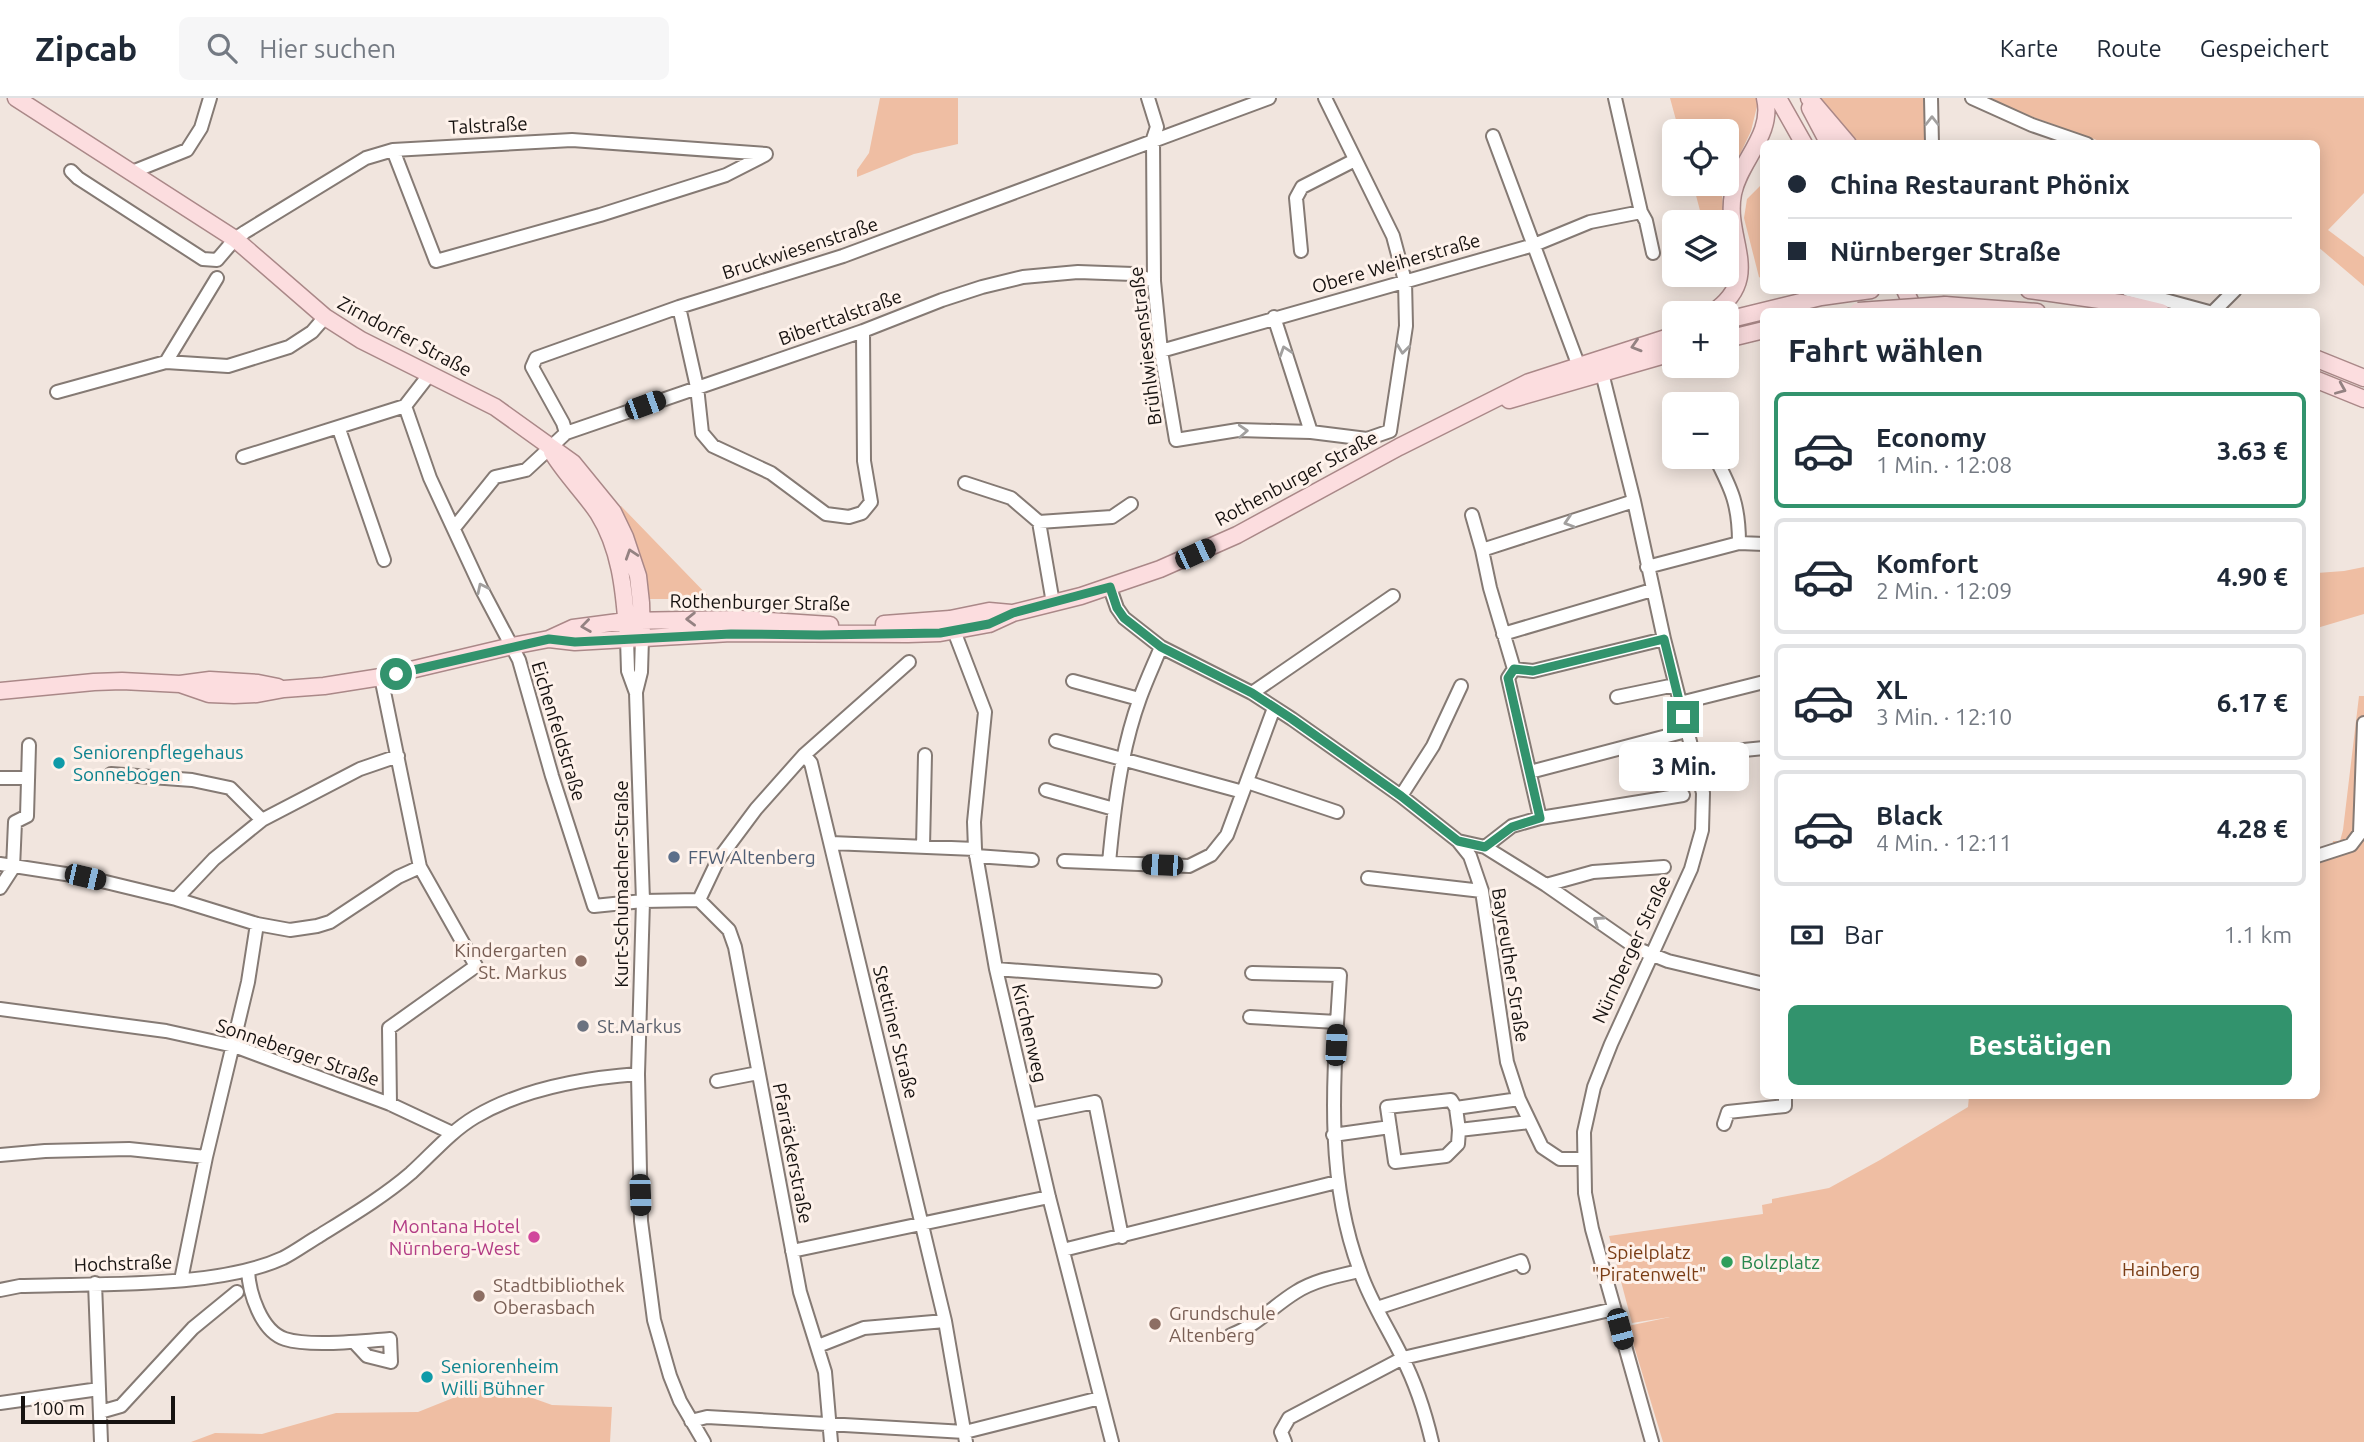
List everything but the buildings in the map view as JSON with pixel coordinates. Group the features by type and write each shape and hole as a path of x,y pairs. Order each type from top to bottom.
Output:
{"main road":[{"path":"16,98 132,172"},
{"path":"1725,301 1733,293 1741,273 1732,205 1734,188 1763,126 1766,115 1765,98"},
{"path":"1778,98 1797,140"},
{"path":"1807,98 1826,139"},
{"path":"1807,98 1844,140"},
{"path":"1746,166 1760,157"},
{"name":"Zirndorfer Straße","path":"132,172 235,239 325,317 361,340 495,407 550,447 564,471 607,529 634,621 634,638"},
{"path":"1773,308 1843,294"},
{"path":"2057,294 2144,308"},
{"path":"1900,308 1945,305 1990,308"},
{"path":"1739,317 1760,311"},
{"path":"1739,336 1760,331"},
{"name":"Rothenburger Straße","path":"549,639 575,642 731,634 908,634 954,631 989,624 1013,613 1110,587 1160,569 1237,535 1388,453 1529,382 1581,371 1662,340"},
{"name":"Rothenburger Straße","path":"1600,365 1662,354"},
{"path":"2320,360 2364,378"},
{"path":"2320,381 2364,399"},
{"name":"Rothenburger Straße","path":"0,691 94,682 180,684 210,680 258,682 284,689 324,686 381,677 549,639 573,628 634,621 741,619 856,625 939,620 989,611 1013,613"}],"street":[{"path":"132,172 187,149 201,128 210,98"},
{"path":"1148,98 1157,127 1153,139"},
{"name":"Bruckwiesenstraße","path":"566,433 532,367 536,358 679,307 843,256 1253,101 1269,98"},
{"path":"1325,98 1392,236 1405,281"},
{"path":"1615,98 1653,253"},
{"path":"1931,98 1932,140"},
{"path":"1972,98 2022,121 2076,140"},
{"path":"1493,136 1581,371"},
{"name":"Brühlwiesenstraße","path":"1153,139 1154,281 1161,351 1176,440 1238,430 1311,432 1367,439 1390,431 1406,326 1405,281"},
{"name":"Talstraße","path":"235,239 366,158 393,150 572,140 766,155 726,175"},
{"path":"393,150 436,261 584,220 726,175 730,160 717,150"},
{"path":"1301,251 1296,198 1302,187 1355,160"},
{"path":"71,171 203,259 217,260 235,239"},
{"name":"Obere Weiherstraße","path":"1161,351 1534,245 1590,222 1641,212"},
{"name":"Biberttalstraße","path":"550,447 566,433 863,331 982,286 1023,277 1077,272 1133,274 1154,281"},
{"path":"166,362 217,278"},
{"path":"2143,294 2196,308"},
{"path":"2215,308 2231,294"},
{"path":"679,307 697,387 702,433 713,446 771,473 825,514 849,517 862,513 870,502 864,461 863,331"},
{"path":"57,392 166,362 228,366 289,347 312,332 325,317"},
{"path":"1274,317 1311,432"},
{"name":"Nürnberger Straße","path":"1600,365 1703,793 1702,830 1691,869 1626,1007 1594,1087 1584,1132 1585,1193 1592,1229 1652,1442"},
{"path":"243,457 339,429 405,406 429,374"},
{"name":"Eichenfeldstraße","path":"405,406 430,478 521,666 552,776 594,906 643,901"},
{"path":"339,429 384,560"},
{"path":"454,528 495,477 526,470 550,447"},
{"path":"1721,469 1735,496 1740,543"},
{"path":"965,483 1011,498 1039,522 1053,603"},
{"path":"1482,550 1634,501"},
{"path":"1039,522 1112,517 1131,504"},
{"path":"1472,515 1514,669"},
{"path":"1647,567 1740,543 1760,544"},
{"path":"1110,587 1117,608 1124,618 1161,647 1252,693 1401,796 1458,841 1485,847 1546,885 1638,949 1668,961 1760,983"},
{"path":"1503,634 1653,590"},
{"path":"1252,693 1393,596"},
{"name":"Kirchenweg","path":"954,631 985,712 974,822 975,853 996,970 1049,1197 1112,1442"},
{"name":"Kurt-Schumacher-Straße","path":"634,638 628,671 636,693 643,901 638,1074 641,1221 654,1320 672,1385 704,1442"},
{"path":"1514,669 1533,671 1664,639"},
{"path":"1109,863 1114,809 1124,759 1139,699 1161,647"},
{"path":"643,901 699,900 718,860 756,809 803,755 909,662"},
{"path":"1514,669 1508,678 1540,818"},
{"path":"381,677 420,867 475,966 389,1028 390,1104"},
{"path":"1073,681 1139,699"},
{"path":"1680,704 1760,683"},
{"path":"1617,697 1675,685"},
{"path":"1401,796 1433,746 1461,686"},
{"path":"1064,861 1189,866 1211,855 1227,835 1273,708"},
{"path":"2320,855 2351,845 2360,834 2364,723"},
{"path":"1530,772 1686,731"},
{"path":"1056,741 1337,812"},
{"path":"0,888 15,822 27,816 29,745"},
{"path":"1693,755 1760,748"},
{"name":"Stettiner Straße","path":"803,755 811,763 922,1223 945,1321 965,1437"},
{"path":"923,847 925,755"},
{"path":"176,899 214,859 262,820 360,769 398,756"},
{"path":"111,775 192,780 230,788 262,820"},
{"path":"0,778 27,778"},
{"path":"1046,790 1114,809"},
{"path":"1485,847 1512,827 1540,818 1683,795"},
{"name":"Bayreuther Straße","path":"1458,841 1470,856 1482,891 1507,1062 1519,1099 1542,1147 1560,1159 1583,1159"},
{"path":"831,843 923,847 1032,860"},
{"path":"7,866 85,877 176,899 257,924 290,930 323,924 398,877 420,867"},
{"path":"1546,885 1593,872 1664,867"},
{"path":"1368,878 1482,891"},
{"name":"Pfarräckerstraße","path":"699,900 729,930 736,947 800,1292 825,1372 831,1442"},
{"path":"181,1280 206,1157 248,982 257,924"},
{"path":"996,970 1155,981"},
{"path":"1252,973 1340,975 1333,1135 1337,1182 1359,1271 1424,1405 1432,1442"},
{"name":"Sonneberger Straße","path":"0,1009 166,1031 234,1046 390,1104 452,1133"},
{"path":"1250,1017 1337,1022"},
{"path":"718,1081 758,1073"},
{"name":"Hochstraße","path":"0,1290 20,1286 181,1280 248,1270 283,1258 361,1210 408,1175 452,1133 476,1117 534,1093 596,1077 638,1074"},
{"path":"1456,1108 1519,1099"},
{"path":"1724,1124 1728,1112 1785,1106 1785,1099"},
{"path":"1451,1100 1456,1108 1458,1144 1446,1156 1395,1162 1387,1107 1451,1100"},
{"path":"1030,1115 1095,1101 1122,1237"},
{"path":"1459,1130 1529,1122"},
{"path":"1333,1135 1390,1127"},
{"path":"0,1155 129,1149 206,1157"},
{"path":"1063,1250 1337,1182"},
{"path":"792,1251 1049,1197"},
{"path":"1377,1307 1521,1261 1523,1267"},
{"path":"248,1270 248,1283 255,1305 265,1324 284,1339 354,1342"},
{"path":"1231,1335 1247,1329 1295,1292 1312,1283 1359,1271"},
{"path":"95,1283 101,1442"},
{"path":"100,1412 121,1406 193,1328 237,1292"},
{"path":"1285,1442 1281,1432 1289,1418 1403,1358 1614,1309"},
{"path":"818,1346 864,1328 945,1321"},
{"path":"0,1403 99,1389"},
{"path":"691,1421 707,1417 830,1424 965,1437 1100,1398"}],"green space":[{"path":"880,98 958,98 958,144 914,154 857,177 857,170 869,153"},
{"path":"1670,98 1759,98 1751,131 1739,156 1739,119 1676,119"},
{"path":"1817,98 1926,98 1927,140 1850,140"},
{"path":"1980,98 2364,98 2364,193 2328,230 2364,257 2364,286 2320,249 2320,140 2097,140"},
{"path":"1760,186 1760,278 1744,218 1747,199"},
{"path":"1696,196 1722,196 1723,210 1700,210"},
{"path":"621,506 711,599 647,599 617,510"},
{"path":"2364,567 2364,614 2320,627 2320,573"},
{"name":"Hainberg","path":"2359,696 2364,696 2364,1442 1663,1442 1628,1326 1670,1317 1632,1323 1609,1236 1763,1214 1762,1205 1772,1203 1772,1199 1829,1188 1880,1160 1968,1107 1969,1099 2320,1099 2320,855 2332,849 2333,841 2340,841"},
{"path":"473,1390 510,1390 552,1405 612,1407 610,1442 191,1442 215,1433 262,1434 336,1413 418,1412"}],"place":[{"name":"Seniorenpflegehaus Sonnebogen","path":"59,763"},
{"name":"FFW Altenberg","path":"674,857"},
{"name":"Kindergarten St. Markus","path":"581,961"},
{"name":"St.Markus","path":"583,1026"},
{"name":"Montana Hotel Nürnberg-West","path":"534,1237"},
{"name":"Bolzplatz","path":"1727,1262"},
{"name":"Stadtbibliothek Oberasbach","path":"479,1296"},
{"name":"Grundschule Altenberg","path":"1155,1324"},
{"name":"Seniorenheim Willi Bühner","path":"427,1377"}],"route":[{"path":"396,674 549,639 575,642 731,634 940,633 989,624 1013,613 1110,587 1117,608 1124,618 1161,647 1252,693 1292,719 1401,796 1458,841 1485,847 1512,827 1540,818 1508,678 1514,669 1533,671 1664,639 1683,717"}],"park label":[{"name":"Spielplatz \"Piratenwelt\"","path":"1649,1263"}]}
